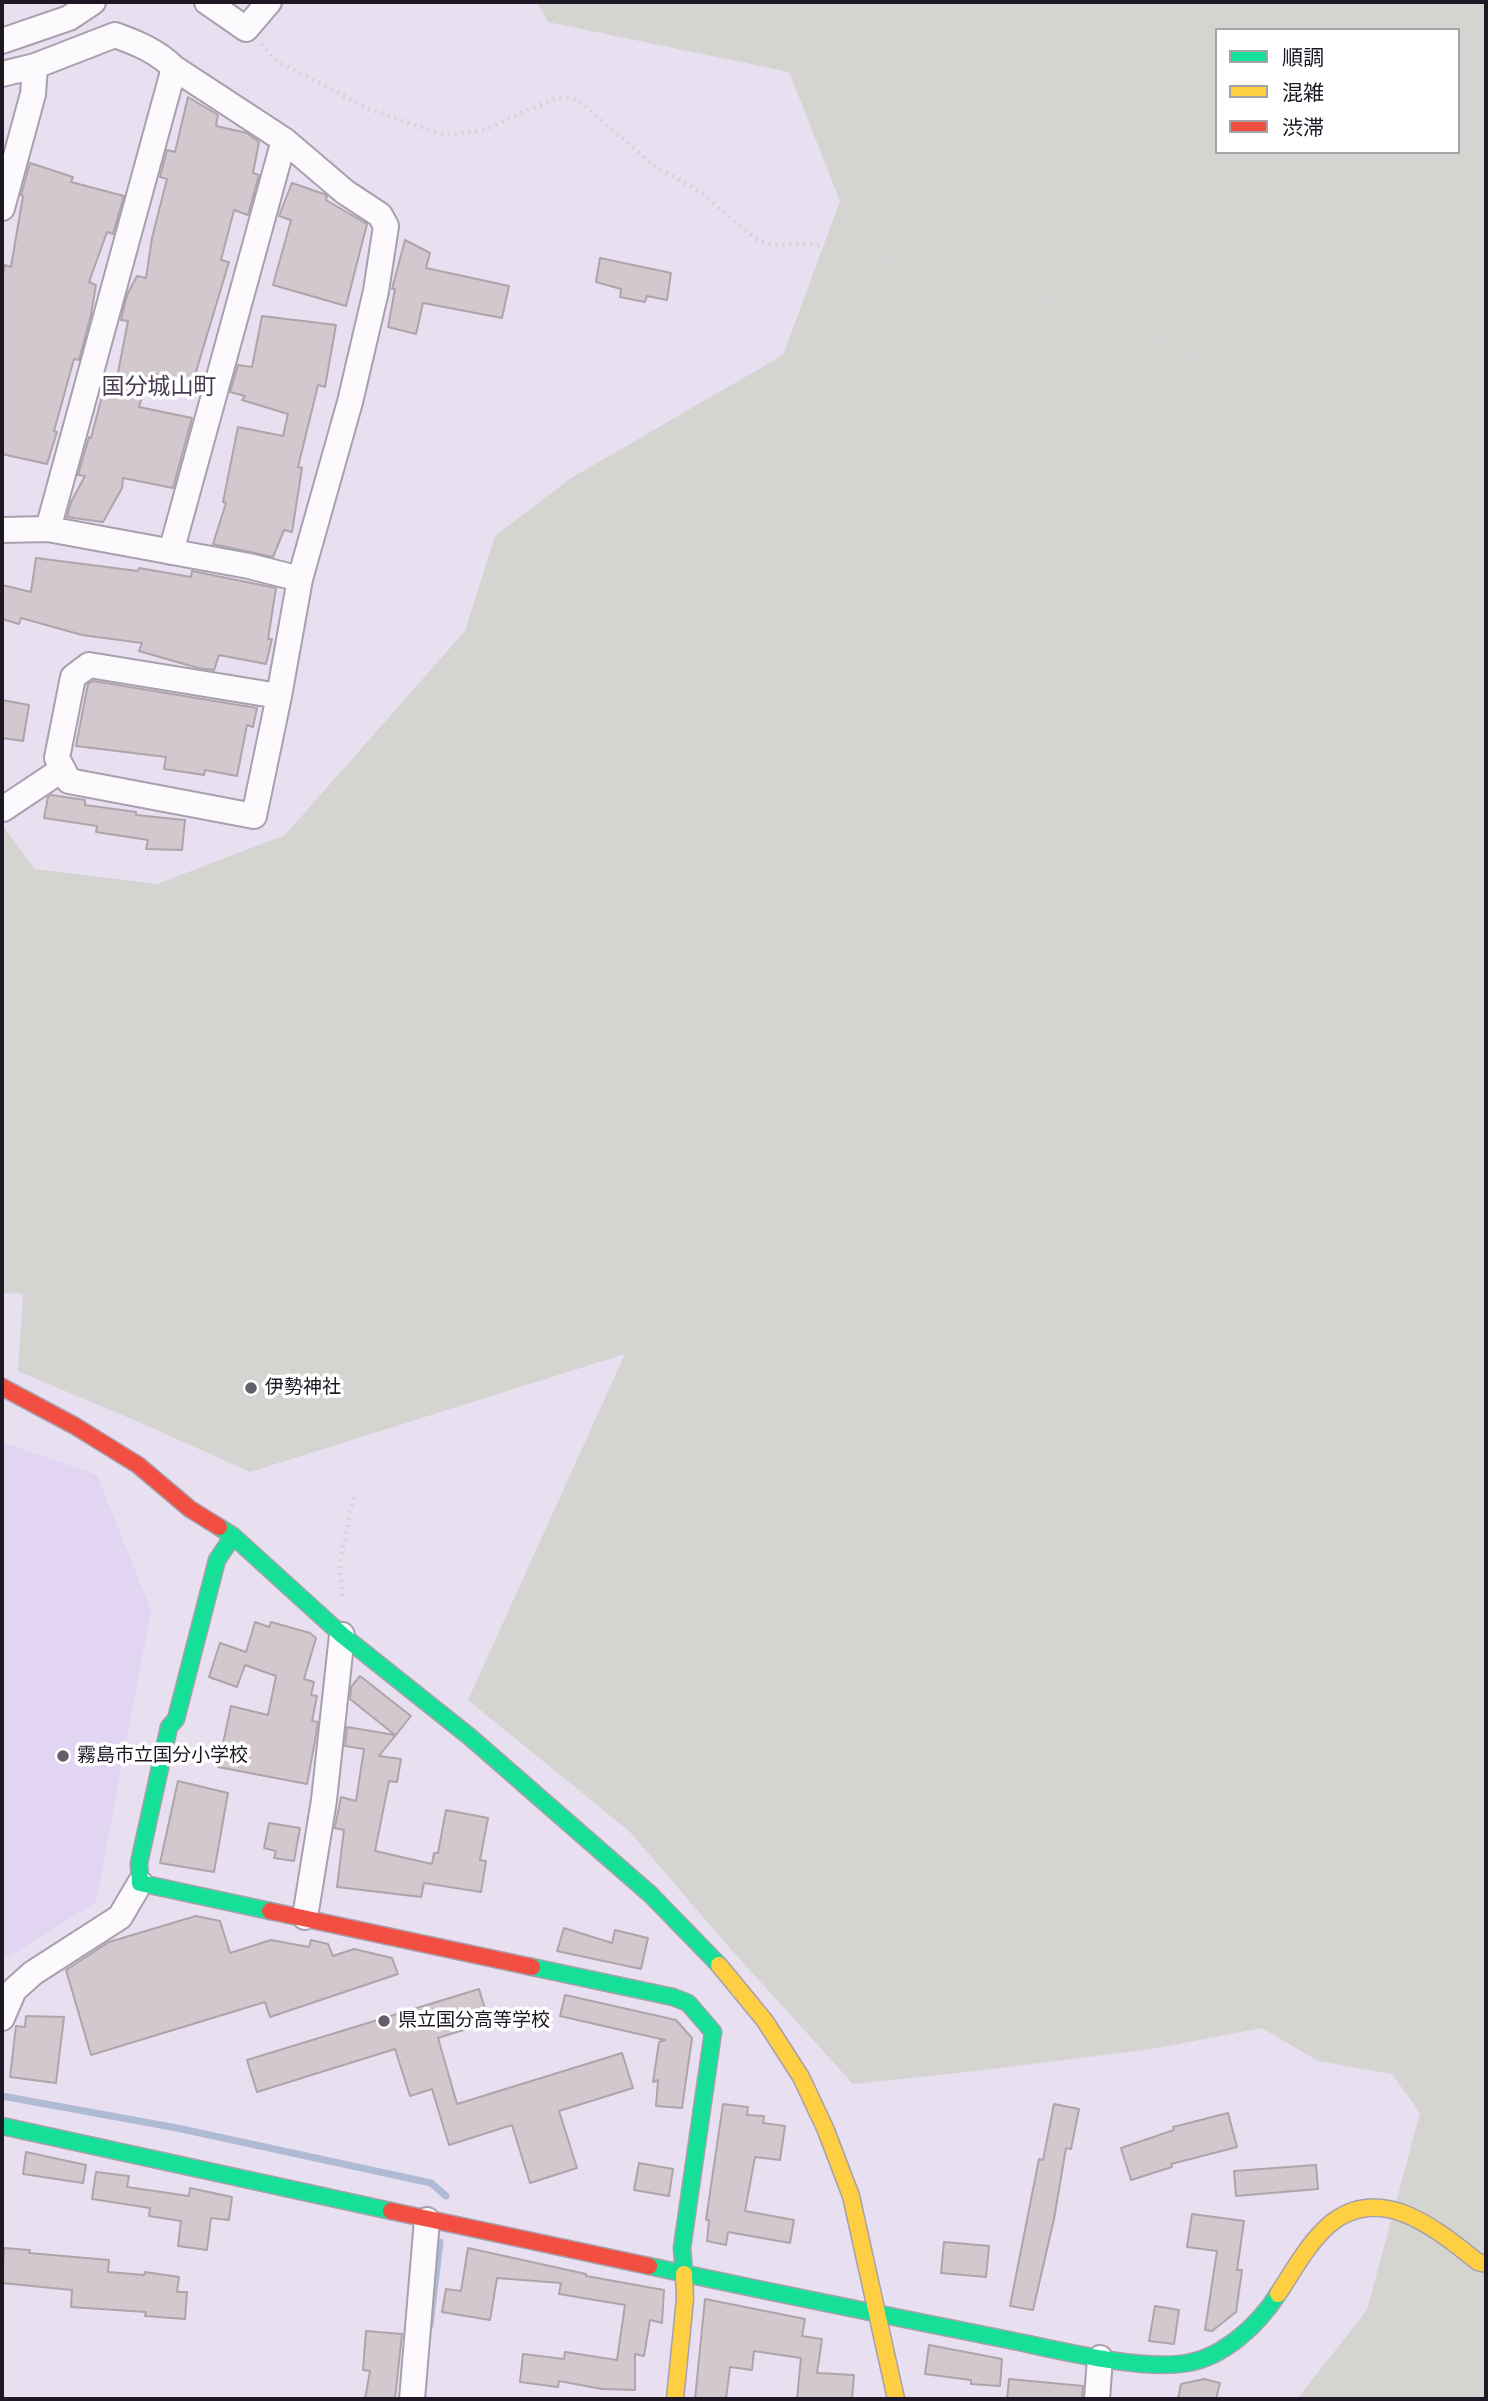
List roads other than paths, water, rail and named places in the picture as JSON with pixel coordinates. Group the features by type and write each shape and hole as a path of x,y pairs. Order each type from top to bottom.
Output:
{"street":[{"path":"2,41 69,18 93,2"},
{"path":"207,2 246,29 269,2"},
{"path":"2,74 36,66 115,35 163,56 174,68 284,140 345,192 380,215 386,226 376,291 350,402 300,579 279,696 254,816 69,781 57,758 73,677 89,665 279,696"},
{"path":"2,208 33,94 36,66"},
{"path":"48,529 174,68"},
{"path":"172,552 284,140"},
{"path":"2,530 48,529 300,579"},
{"path":"4,809 63,769"},
{"path":"2,1387 75,1426 138,1465 190,1509 233,1536 342,1635 470,1737 651,1895 720,1966 765,2021 801,2077 825,2128 847,2185 867,2258 895,2399"},
{"path":"2,2018 14,1990 33,1973 120,1917 140,1883 139,1863 169,1727 176,1719 217,1560 233,1536"},
{"path":"305,1917 324,1800 342,1635"},
{"path":"140,1883 673,1997 688,2003 713,2032 682,2248 685,2299 675,2399"},
{"path":"2,2126 427,2220 1100,2358 1182,2365 1204,2358 1226,2346 1260,2318 1297,2263 1328,2225 1342,2215 1356,2210 1378,2208 1398,2211 1435,2230 1478,2262 1486,2264"},
{"path":"412,2399 427,2220"},
{"path":"1097,2399 1100,2358"}],"waterway":[{"path":"2,2096 177,2128 431,2183 446,2196"},
{"path":"430,2325 440,2242"}],"place":[{"name":"伊勢神社","path":"251,1388"},
{"name":"霧島市立国分小学校","path":"63,1756"},
{"name":"県立国分高等学校","path":"384,2021"}],"district":[{"name":"国分城山町","path":"159,388"}]}
